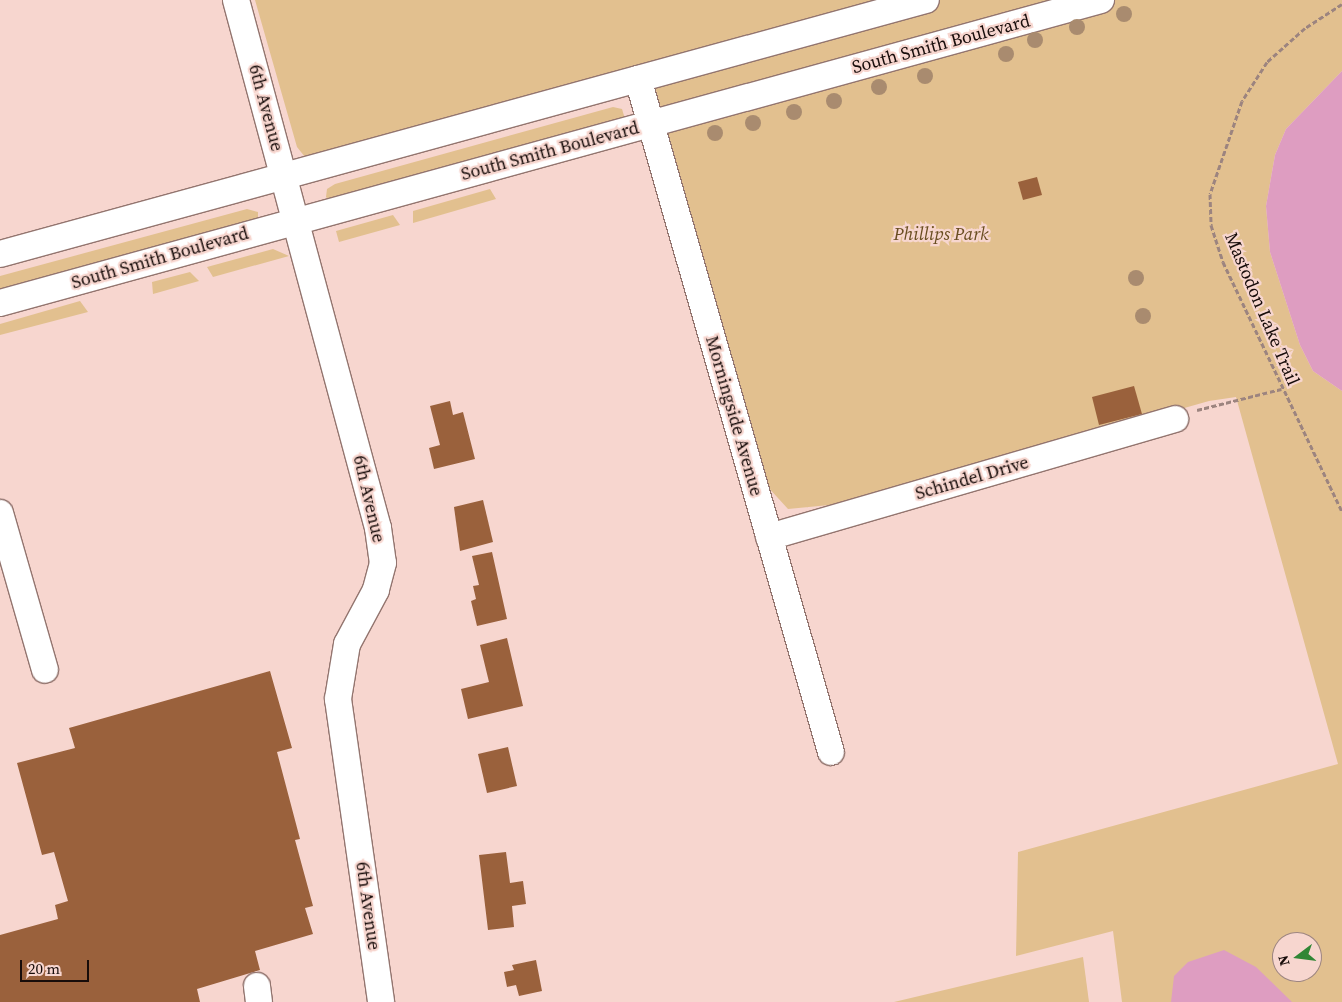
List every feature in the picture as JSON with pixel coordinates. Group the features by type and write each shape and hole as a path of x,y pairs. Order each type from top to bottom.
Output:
{"street":[{"name":"6th Avenue","path":"236,0 298,219 378,528 383,563 376,590 347,644 338,699 381,1002"},
{"path":"0,254 926,0"},
{"name":"South Smith Boulevard","path":"0,303 298,219 1101,0"},
{"name":"Morningside Avenue","path":"638,80 831,752"},
{"name":"Schindel Drive","path":"769,537 1181,414"},
{"path":"0,514 45,670"}],"path":[{"name":"Mastodon Lake Trail","path":"1342,4 1305,28 1267,62 1242,101 1210,194 1211,224 1224,262 1281,389 1342,512"},
{"path":"1181,414 1281,389"}],"green space":[{"name":"Phillips Park","path":"255,0 1342,0 1342,71 1286,129 1275,155 1266,206 1270,252 1300,345 1313,371 1342,391 1342,1002 1122,1002 1113,931 1016,956 1018,852 1338,764 1236,397 1209,401 850,503 788,509 767,486 650,69 305,157 297,147"},
{"path":"613,107 622,109 625,119 329,200 326,197 327,189 335,184"},
{"path":"490,189 496,199 413,223 413,211"},
{"path":"247,209 258,212 258,222 0,294 0,276"},
{"path":"393,215 400,225 339,242 336,231"},
{"path":"273,249 289,256 213,277 207,267"},
{"path":"190,272 199,281 153,294 152,282"},
{"path":"80,301 88,312 0,335 0,324"},
{"path":"1083,957 1089,1002 894,1002"}],"shaded area":[{"path":"1342,71 1342,391 1313,371 1300,345 1270,252 1266,206 1275,155 1286,129"},
{"path":"1224,950 1256,967 1292,1002 1171,1002 1174,976 1188,962"}],"building":[{"path":"1037,177 1042,195 1023,200 1018,182"},
{"path":"1134,386 1142,414 1099,425 1092,397"},
{"path":"450,401 453,415 463,412 475,459 434,469 429,448 440,445 430,406"},
{"path":"483,500 493,542 460,551 454,507"},
{"path":"492,552 507,619 477,626 471,601 476,599 473,586 479,585 472,556"},
{"path":"507,638 523,706 468,719 461,689 489,682 480,645"},
{"path":"270,671 292,748 277,752 300,839 295,840 313,906 305,908 313,934 255,951 260,970 197,989 200,1002 0,1002 0,935 58,919 55,905 68,901 54,852 42,855 17,763 75,748 69,728"},
{"path":"508,747 517,786 487,793 478,754"},
{"path":"506,852 510,883 523,881 526,904 512,906 514,927 488,930 479,855"},
{"path":"536,960 542,991 519,996 516,985 507,987 504,972 514,970 512,965"}]}
